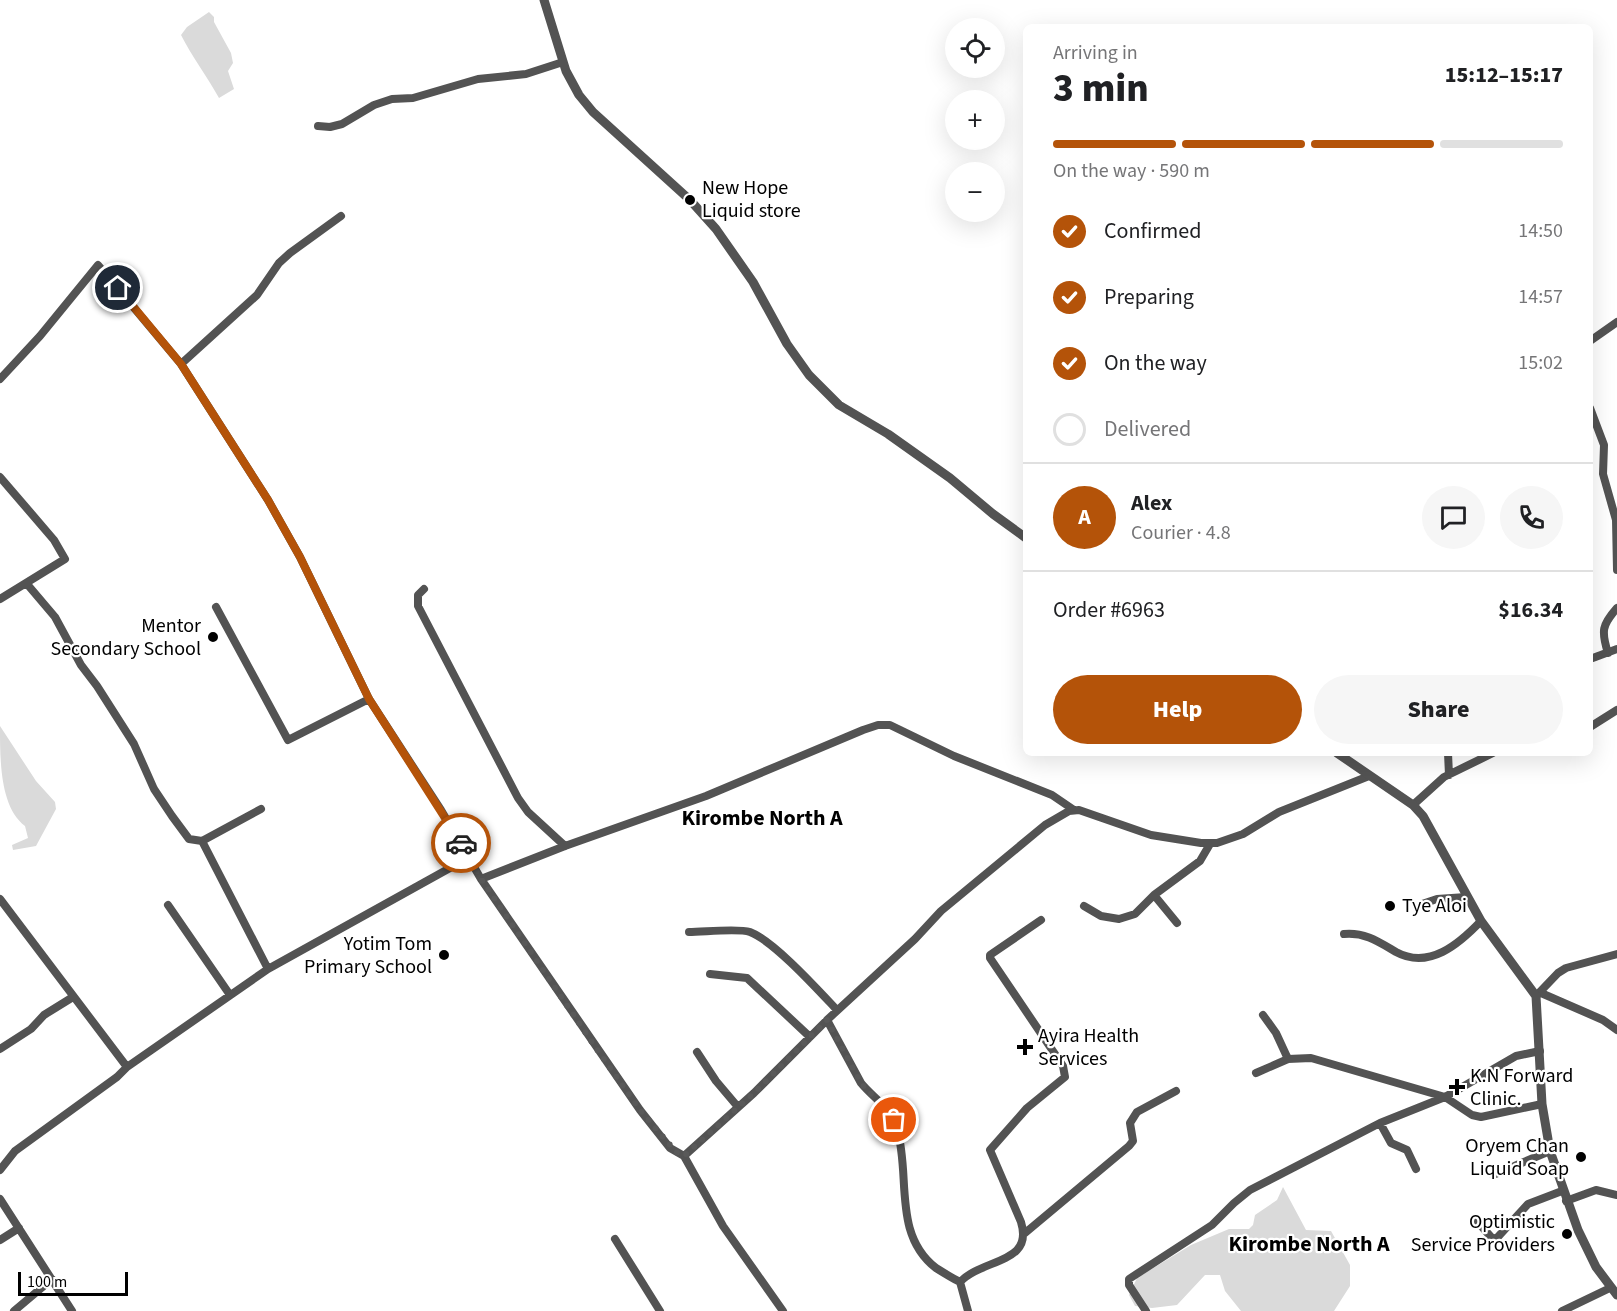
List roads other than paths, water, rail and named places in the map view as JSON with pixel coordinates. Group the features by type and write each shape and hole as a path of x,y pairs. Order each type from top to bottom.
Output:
{"street":[{"path":"544,0 573,87 593,112 690,200 716,229 753,282 796,359 822,389 839,405 888,434 950,478 1023,536"},
{"path":"318,126 330,127 342,124 374,105 392,99 422,96 478,79 518,76 563,62"},
{"path":"181,364 257,295 279,263 341,216"},
{"path":"0,379 40,336 98,265 181,364 290,538 369,699 441,810 481,879 640,1110 670,1148 684,1156 723,1226 783,1311"},
{"path":"1593,339 1617,322"},
{"path":"1593,416 1604,445 1603,474 1616,520 1617,570"},
{"path":"0,477 54,540 65,557 62,563 0,599"},
{"path":"27,584 55,617 81,665 134,744 154,789 186,836 195,842 202,841 261,809"},
{"path":"424,589 418,596 418,606 518,798 528,812 565,846"},
{"path":"216,607 288,740 369,699"},
{"path":"1608,653 1602,633 1604,625 1617,608"},
{"path":"1593,658 1617,649"},
{"path":"1593,725 1617,710"},
{"path":"481,879 565,846 648,818 863,730 885,724 940,750 1052,795 1074,810 1151,835 1210,844 1225,842 1280,812 1368,776"},
{"path":"1342,756 1413,805 1423,816 1481,921 1539,995 1603,1020 1617,1030"},
{"path":"1448,756 1449,775"},
{"path":"1413,805 1439,781 1487,756"},
{"path":"684,1156 961,893 1045,825 1074,810"},
{"path":"202,841 268,969"},
{"path":"1084,906 1098,916 1119,919 1135,914 1155,894 1200,861 1210,844"},
{"path":"0,1170 15,1151 128,1067 268,969 468,858"},
{"path":"1155,894 1177,923"},
{"path":"1422,904 1437,899 1466,897"},
{"path":"0,898 128,1067"},
{"path":"168,905 230,995"},
{"path":"1025,1233 990,1150 1027,1108 1063,1079 1066,1073 990,956 1041,920"},
{"path":"1344,934 1361,934 1398,953 1419,959 1458,944 1481,921"},
{"path":"689,932 740,930 755,935 802,973 837,1010"},
{"path":"1617,954 1566,968 1558,973 1539,995 1542,1104 1550,1152 1564,1196 1596,1267 1617,1295"},
{"path":"710,974 747,978 810,1037"},
{"path":"0,1048 32,1029 44,1015 74,996"},
{"path":"1263,1015 1276,1033 1288,1059"},
{"path":"827,1020 861,1083 868,1092 883,1103 894,1120 898,1131 902,1162 905,1211 912,1235 935,1267 960,1282 968,1311"},
{"path":"697,1052 716,1081 738,1107"},
{"path":"1146,1311 1129,1285 1132,1276 1212,1225 1250,1190 1380,1124 1445,1097 1516,1056 1540,1052"},
{"path":"1256,1073 1288,1059 1325,1060 1445,1097 1472,1115 1481,1117 1542,1104"},
{"path":"960,1282 966,1275 1021,1248 1025,1233 1129,1146 1132,1142 1130,1123 1137,1112 1176,1091"},
{"path":"1380,1124 1391,1143 1407,1150 1416,1169"},
{"path":"1493,1175 1550,1152"},
{"path":"1476,1220 1491,1237 1496,1239 1528,1204 1596,1190 1617,1195"},
{"path":"0,1198 72,1311"},
{"path":"0,1240 19,1228"},
{"path":"615,1239 660,1311"},
{"path":"14,1311 52,1279"},
{"path":"1562,1311 1610,1288"}],"place":[{"name":"New Hope Liquid store","path":"690,200"},
{"name":"Mentor Secondary School","path":"213,637"},
{"name":"Tye Aloi","path":"1390,906"},
{"name":"Yotim Tom Primary School","path":"444,955"},
{"name":"Ayira Health Services","path":"1025,1047"},
{"name":"K.N Forward Clinic.","path":"1457,1087"},
{"name":"Oryem Chan Liquid Soap","path":"1581,1157"},
{"name":"Optimistic Service Providers","path":"1567,1234"}],"district":[{"name":"Kirombe North A","path":"762,818"},
{"name":"Kirombe North A","path":"1309,1244"}]}
